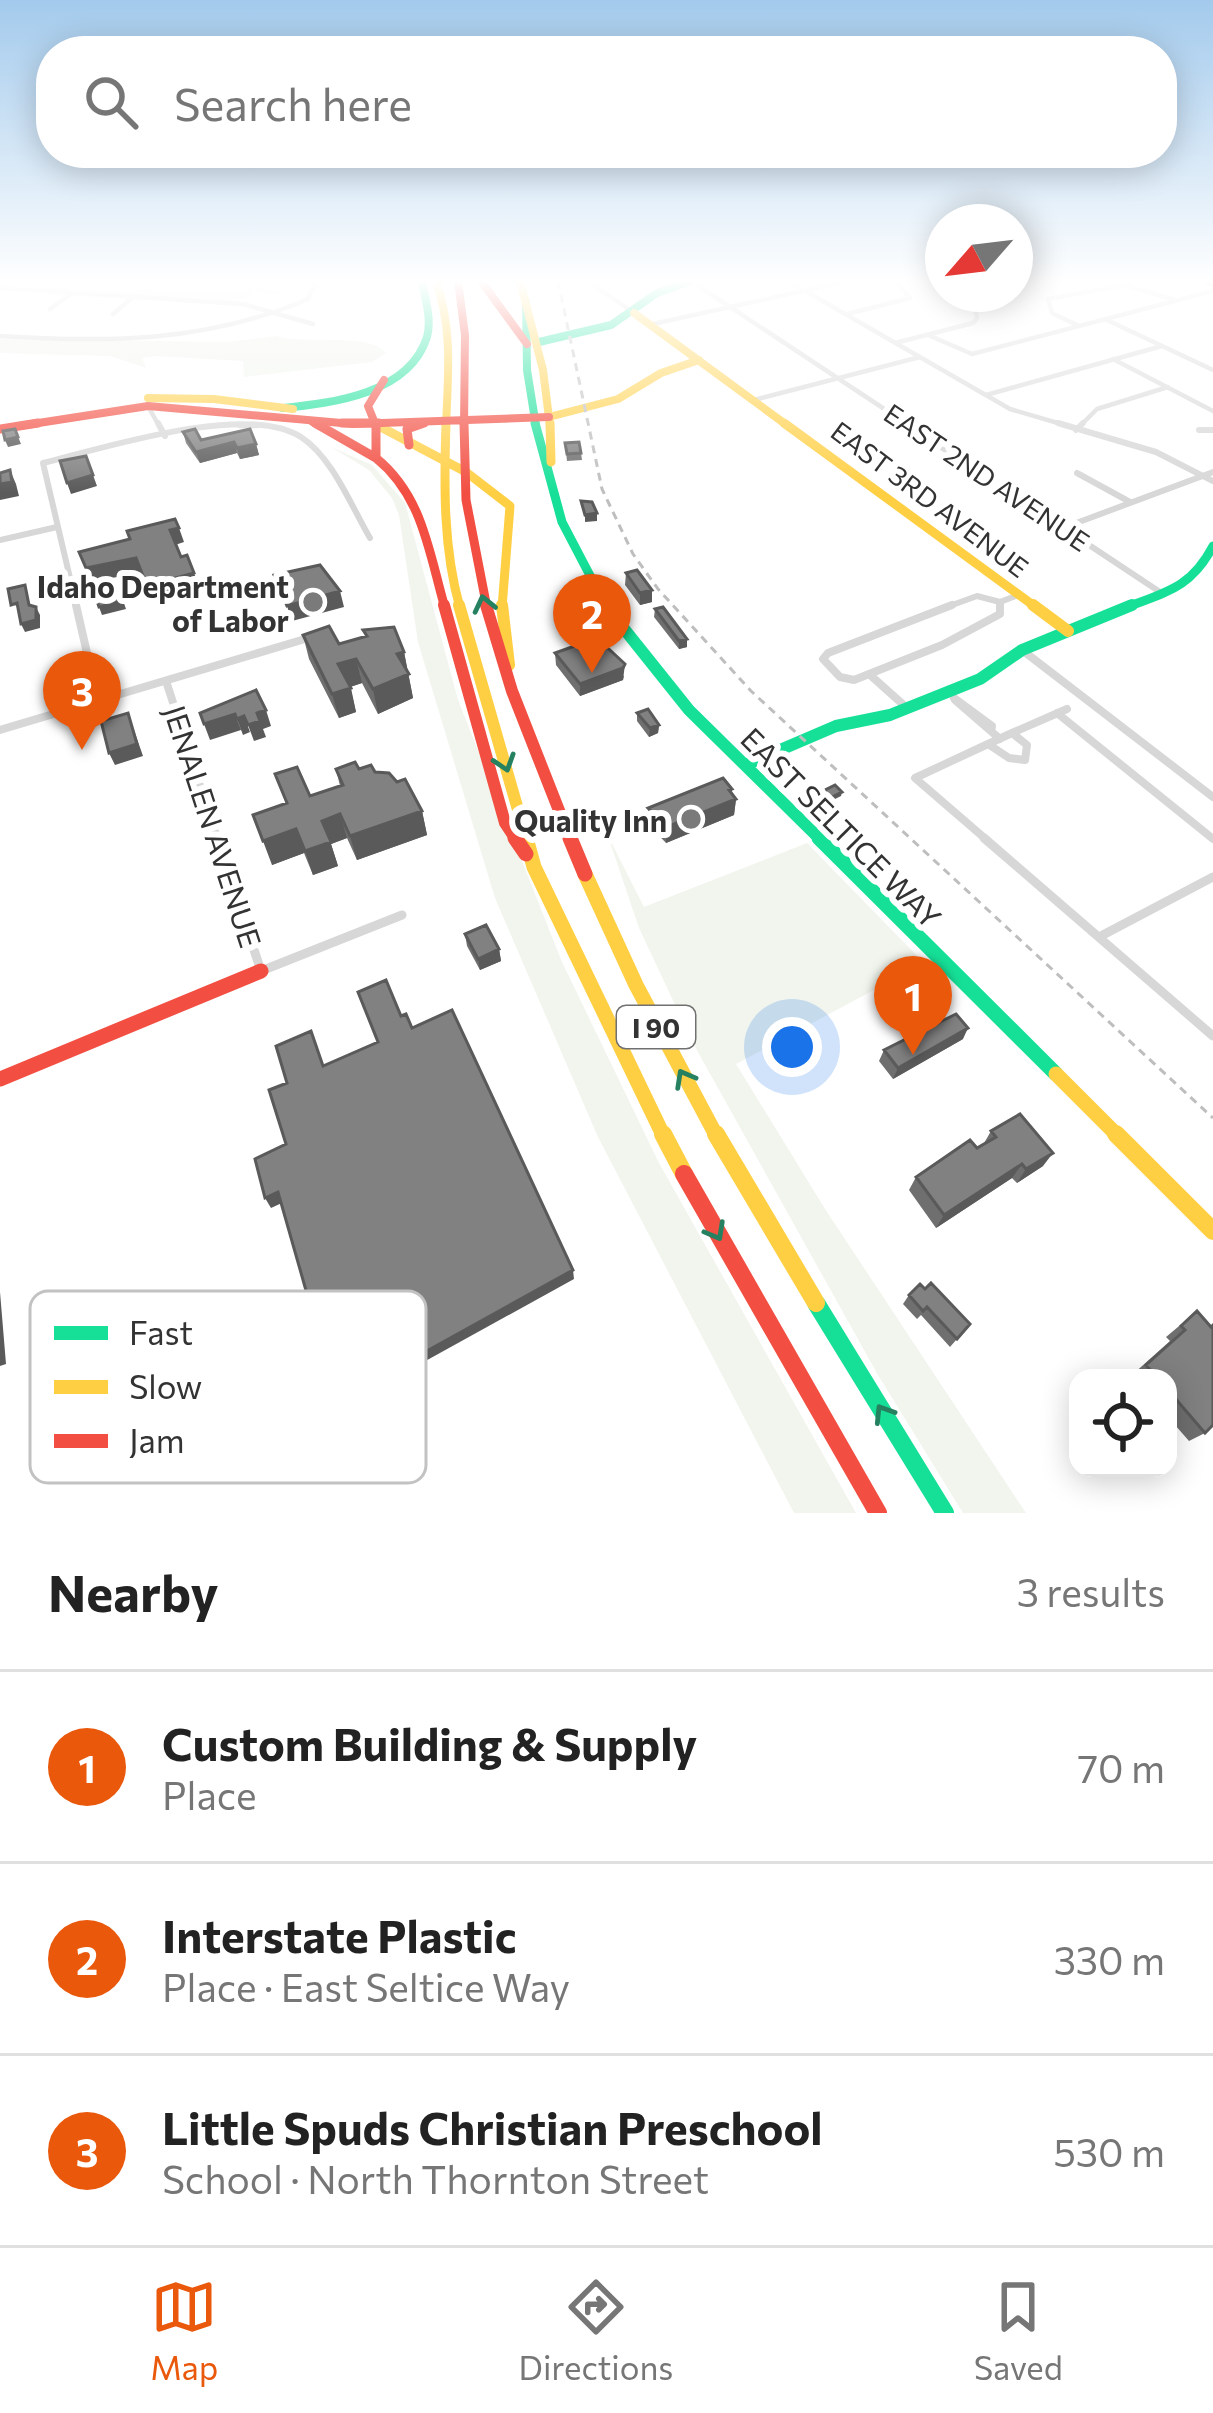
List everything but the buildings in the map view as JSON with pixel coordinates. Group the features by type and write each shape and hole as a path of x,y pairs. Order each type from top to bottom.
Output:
{"main road":[{"path":"283,407 330,405 384,380 420,352"},
{"name":"I 90","path":"455,352 444,486 450,574 534,867 686,1179 878,1513"},
{"name":"I 90","path":"457,352 466,497 479,585 517,713 632,983 734,1170 945,1513"},
{"name":"EAST SELTICE WAY","path":"534,352 545,384 539,435 550,467"},
{"name":"EAST SELTICE WAY","path":"534,352 550,467 565,533 613,618 664,682 1213,1231"},
{"name":"EAST 3RD AVENUE","path":"688,352 1068,632"},
{"path":"150,407 193,397 376,421 582,409 618,400 661,373 699,360"},
{"path":"384,380 368,406 376,421 409,445 492,485 509,506 512,519 501,598 517,713"},
{"path":"0,425 96,407 180,407 311,421 490,421 524,426 539,435"},
{"path":"490,421 542,410"},
{"path":"311,421 376,458 404,482 415,502 506,824 534,867"},
{"path":"376,421 376,458"},
{"path":"409,445 407,429 424,423"},
{"path":"746,765 836,726 951,696 1022,650 1162,594 1197,575 1213,546"},
{"path":"0,1079 261,971"}],"street":[{"name":"EAST 2ND AVENUE","path":"800,352 1162,594"},
{"path":"910,352 1024,415 1156,452 1204,476"},
{"path":"986,395 1141,352"},
{"path":"1174,352 1213,370"},
{"path":"754,400 920,357"},
{"path":"1113,359 1213,411"},
{"path":"1076,430 1097,410 1170,387"},
{"path":"150,407 165,436"},
{"path":"98,701 44,463 225,427 294,432 313,449 370,538"},
{"path":"1199,430 1213,430"},
{"path":"1077,473 1131,502"},
{"path":"1063,528 1213,476"},
{"path":"0,540 57,527"},
{"path":"1000,602 1000,614 942,646 869,674 843,679 824,657 977,596 1000,602 1018,595"},
{"path":"0,730 305,639"},
{"path":"1022,650 1213,797"},
{"path":"869,674 907,708"},
{"name":"JENALEN AVENUE","path":"166,681 261,971"},
{"path":"951,696 1000,739"},
{"path":"1213,839 1062,711 915,778 1213,1036"},
{"path":"988,744 1009,758 1025,760 1027,745 1012,733"},
{"path":"1099,937 1213,877"},
{"path":"261,971 402,916"}],"shaded area":[{"path":"0,353 386,353 372,362 244,377 243,361 155,356 142,358 146,368 110,356"},
{"path":"331,447 372,465 405,503 458,700 562,962 659,1163 856,1513 794,1513 598,1137 495,898 418,642 399,515 392,498 369,470"},
{"path":"608,836 644,907 807,843 924,963 736,1064 825,1209 1026,1513 963,1513 878,1375 694,1045 639,928"}],"railway":[{"path":"573,352 602,489 633,554 658,589 751,691 1213,1118"}],"traffic: fast":[{"path":"283,408 367,392 404,371 420,352"},
{"path":"526,352 540,447 562,522 591,584 636,650 689,710 1056,1074"},
{"path":"745,765 836,726 890,715 980,679 1022,650 1185,584 1200,571 1213,546"},
{"path":"816,1303 945,1513"}],"traffic: slow":[{"path":"449,352 444,486 450,574 534,867 633,1078 684,1174"},
{"path":"539,352 550,416 551,462"},
{"path":"687,352 1068,631"},
{"path":"549,417 618,399 661,373 699,360"},
{"path":"148,398 214,399 293,409"},
{"path":"375,424 466,472 510,506 501,598 509,665"},
{"path":"585,874 693,1093 816,1303"},
{"path":"1056,1074 1213,1231"}],"traffic: jam":[{"path":"465,352 466,500 484,597 512,691 585,874"},
{"path":"384,380 368,406 376,418 376,458 397,475 415,502 505,823 526,854"},
{"path":"0,429 148,406 353,424 549,417"},
{"path":"311,421 376,458"},
{"path":"409,445 407,429 424,423"},
{"path":"0,1079 261,971"},
{"path":"684,1174 878,1513"}],"place":[{"name":"Idaho Department of Labor","path":"313,602"},
{"name":"Interstate Plastic","path":"592,673"},
{"name":"Little Spuds Christian Preschool","path":"82,750"},
{"name":"Quality Inn","path":"691,819"},
{"name":"Custom Building & Supply","path":"913,1055"}]}
